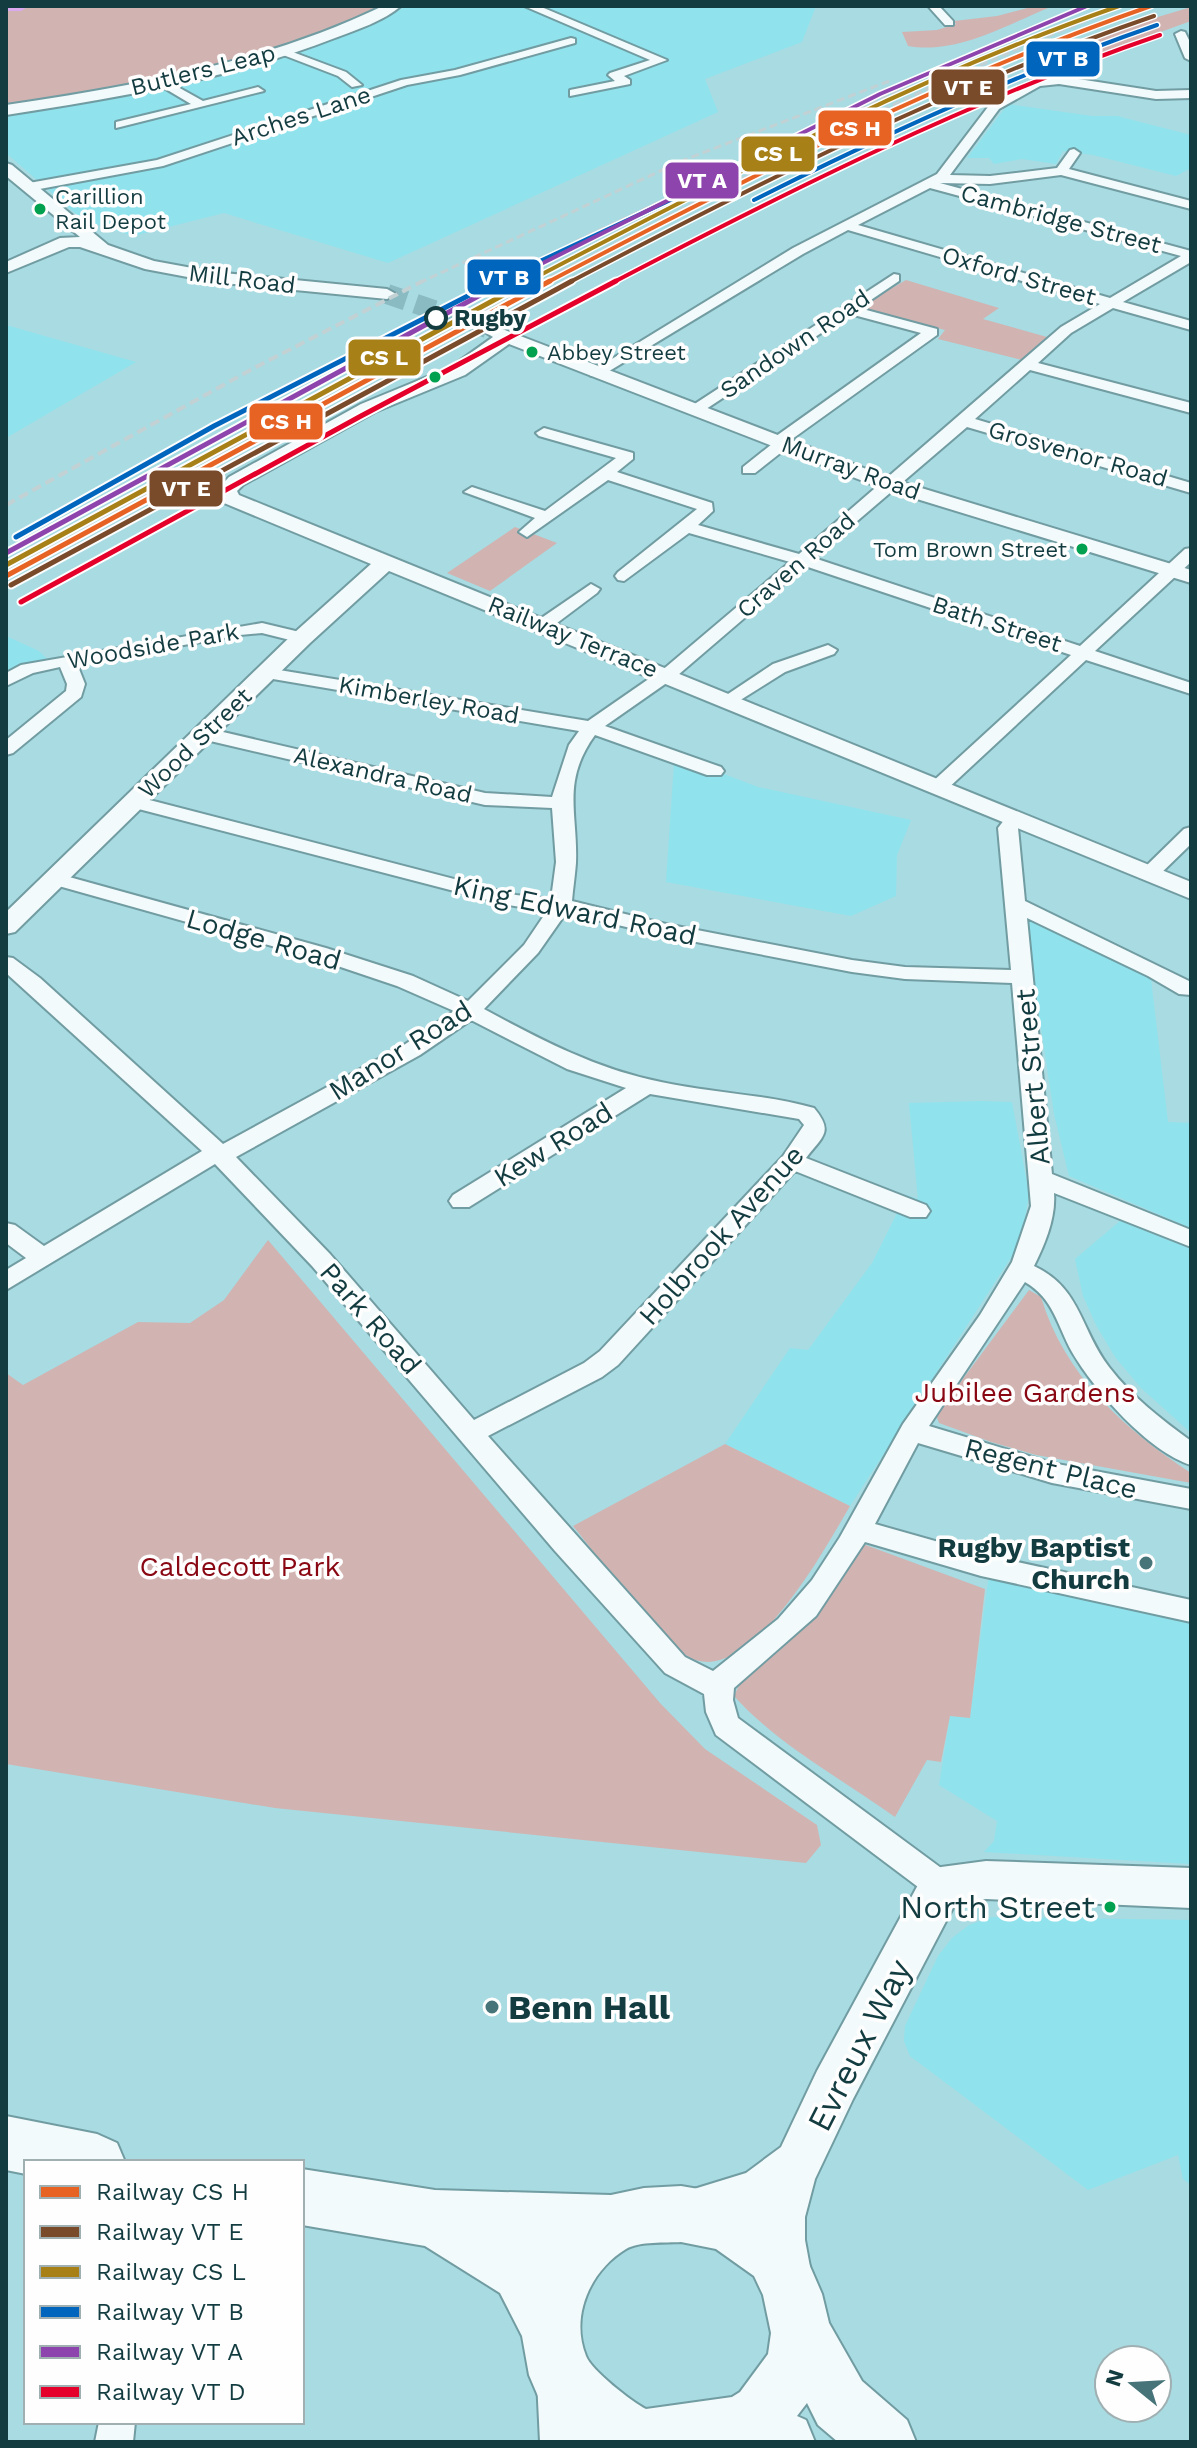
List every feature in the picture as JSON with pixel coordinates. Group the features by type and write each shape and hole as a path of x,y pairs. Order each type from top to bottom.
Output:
{"highway":[{"path":"6,2143 87,2160"},
{"path":"304,2197 435,2219 611,2224 644,2216 681,2214 728,2223 775,2255 797,2313 840,2403 885,2442"},
{"path":"435,2219 521,2272 555,2352 612,2425 643,2441 762,2435 762,2414 796,2366 797,2313"},
{"path":"555,2352 554,2300 561,2277 572,2260 611,2224"}],"main road":[{"path":"941,1886 986,1880 1191,1888"},
{"name":"Evreux Way","path":"797,2313 778,2230 780,2206 834,2087 941,1886"},
{"name":"Evreux Way","path":"681,2214 727,2205 755,2194 789,2173 799,2161"}],"street":[{"name":"Butlers Leap","path":"6,110 163,83 282,51 394,6"},
{"path":"529,6 661,60 614,75 626,82 574,93"},
{"path":"933,6 949,23"},
{"path":"1181,34 1191,58"},
{"name":"Arches Lane","path":"14,177 159,163 402,83 456,73 571,41"},
{"path":"282,51 342,74 356,85"},
{"path":"342,74 361,70"},
{"path":"596,373 798,251 936,181 995,106 1043,80 1156,95 1191,94"},
{"path":"163,83 201,105"},
{"path":"120,125 258,91"},
{"path":"1061,171 1074,153"},
{"path":"936,181 990,180 1061,171 1191,205"},
{"path":"14,177 73,232"},
{"name":"Cambridge Street","path":"936,181 1191,255"},
{"name":"Oxford Street","path":"847,226 1191,326"},
{"path":"6,266 39,245 73,232"},
{"path":"6,266 73,232"},
{"name":"Mill Road","path":"73,232 100,247 151,265 214,277 354,288 387,294"},
{"name":"Craven Road","path":"667,676 1066,330 1191,255"},
{"name":"Sandown Road","path":"695,410 894,278"},
{"path":"750,464 932,332 848,309"},
{"path":"487,328 517,341"},
{"name":"Murray Road","path":"517,341 888,484 1182,574"},
{"name":"Railway Terrace","path":"517,341 481,353 438,381 368,408 236,481 227,490 231,499 1191,891"},
{"path":"1026,364 1191,408"},
{"name":"Grosvenor Road","path":"964,421 1191,488"},
{"path":"527,532 627,456 544,433"},
{"path":"606,474 706,506 705,511 624,576"},
{"path":"472,492 547,517"},
{"name":"Bath Street","path":"686,527 803,560 1191,689"},
{"path":"937,788 1082,651 1182,574 1191,553"},
{"name":"Wood Street","path":"6,926 302,638 386,562"},
{"path":"543,625 588,597"},
{"name":"Woodside Park","path":"6,681 27,669 240,630 262,628 302,638"},
{"path":"728,700 779,668 828,655"},
{"path":"10,756 75,693 76,684 67,662"},
{"name":"Kimberley Road","path":"267,673 591,727 714,771"},
{"name":"Manor Road","path":"6,1281 219,1154 412,1050 470,1010 531,949 561,905 566,862 561,803 578,745 591,727 667,676"},
{"name":"Alexandra Road","path":"206,734 485,799 561,803"},
{"name":"King Edward Road","path":"134,802 515,901 561,905 665,930 852,966 905,973 1023,977"},
{"name":"Albert Street","path":"1015,819 1008,828 1039,1178 1191,1239"},
{"path":"1149,874 1191,833"},
{"name":"Lodge Road","path":"55,879 325,955 409,982 470,1010"},
{"path":"1016,905 1187,989"},
{"name":"Park Road","path":"6,963 32,983 219,1154 321,1260 675,1665 718,1688"},
{"name":"Holbrook Avenue","path":"470,1010 575,1064 645,1087 806,1113 815,1124 815,1130 791,1161 609,1358 577,1379 471,1433"},
{"name":"Kew Road","path":"461,1201 645,1087"},
{"path":"791,1161 918,1211"},
{"path":"941,1886 726,1726 718,1705 718,1688 726,1675 805,1609 857,1529 912,1431 1020,1270 1040,1227 1043,1206 1039,1178"},
{"path":"6,1231 42,1257"},
{"path":"1020,1270 1047,1283 1060,1294 1082,1347 1110,1388 1137,1416 1191,1455"},
{"name":"Regent Place","path":"912,1431 1052,1473 1191,1499"},
{"path":"857,1529 987,1568 1191,1611"},
{"path":"555,2352 563,2442"}],"shaded area":[{"path":"408,6 816,6 802,42 705,79 718,112 388,263 224,213 133,236 83,220 6,153 6,117 187,82 308,48"},
{"path":"1008,104 1092,116 1117,116 1191,135 1191,168 1176,176 1093,155 1063,151 1056,164 1022,159 994,164 989,158 967,158"},
{"path":"6,325 136,362 6,438"},
{"path":"6,636 39,651 49,661 6,673"},
{"path":"674,763 703,766 758,787 911,820 897,855 896,896 851,916 666,882"},
{"path":"1024,915 1151,979 1168,1122 1191,1123 1191,1228 1069,1176 1054,1114"},
{"path":"1012,1102 1029,1194 1021,1242 850,1506 725,1444 790,1348 808,1350 872,1263 906,1195 918,1199 909,1103"},
{"path":"1120,1221 1191,1249 1191,1433 1141,1388 1115,1357 1083,1296 1075,1259"},
{"path":"989,1574 1191,1619 1191,1864 984,1852 994,1841 997,1821 939,1785 950,1716 970,1718"},
{"path":"992,1917 1191,1920 1191,2185 1183,2179 1178,2155 1088,2190 910,2056 904,2041 905,2026 938,1956 952,1938 969,1925"}],"green space":[{"path":"6,6 383,6 339,26 247,58 150,80 6,106"},
{"path":"1035,6 1053,6 982,36 945,46 908,46 902,32 937,30 956,24 954,21 997,16"},
{"path":"1191,7 1191,21 1042,75 1014,68 1118,29"},
{"path":"906,280 999,308 983,319 1047,337 1022,360 938,339 945,330 857,308"},
{"path":"515,527 557,543 490,591 447,573"},
{"name":"Caldecott Park","path":"268,1240 660,1703 705,1749 817,1825 821,1845 806,1863 275,1808 6,1764 6,1373 23,1385 138,1322 190,1323 224,1300"},
{"name":"Jubilee Gardens","path":"1029,1290 1041,1297 1051,1325 1081,1376 1121,1419 1191,1473 1191,1483 1036,1455 939,1423 936,1415"},
{"path":"725,1444 850,1506 804,1581 759,1636 734,1654 710,1662 687,1656 673,1646 627,1596 573,1526"},
{"path":"863,1544 985,1589 970,1718 950,1716 941,1762 927,1760 895,1817 790,1746 734,1696 743,1677"}],"waterway":[{"path":"6,6 21,6"}],"tunnel":[{"path":"387,294 487,328"}],"railway":[{"path":"539,283 901,101 1124,6"},
{"path":"420,282 684,160 892,80"},
{"path":"576,241 906,87"},
{"path":"6,570 543,281"},
{"path":"6,505 256,367 420,282"}],"transit line":[{"path":"6,553 256,415 592,236 931,70 1087,6"},
{"path":"6,565 349,376 696,195 957,69 1119,6"},
{"path":"6,576 429,345 743,183 973,74 1151,6"},
{"path":"11,585 434,354 747,192 977,83 1154,16"},
{"path":"754,200 952,105 1053,62 1157,25"},
{"path":"21,602 446,370 760,208 986,101 1160,35"},
{"path":"16,537 174,448 447,305 616,223 788,145"}],"place":[{"name":"Carillion Rail Depot","path":"40,209"},
{"name":"Rugby","path":"436,318"},
{"name":"Abbey Street","path":"532,352"},
{"name":"Tom Brown Street","path":"1082,549"},
{"name":"Rugby Baptist Church","path":"1146,1563"},
{"name":"North Street","path":"1110,1907"},
{"name":"Benn Hall","path":"492,2007"}]}
